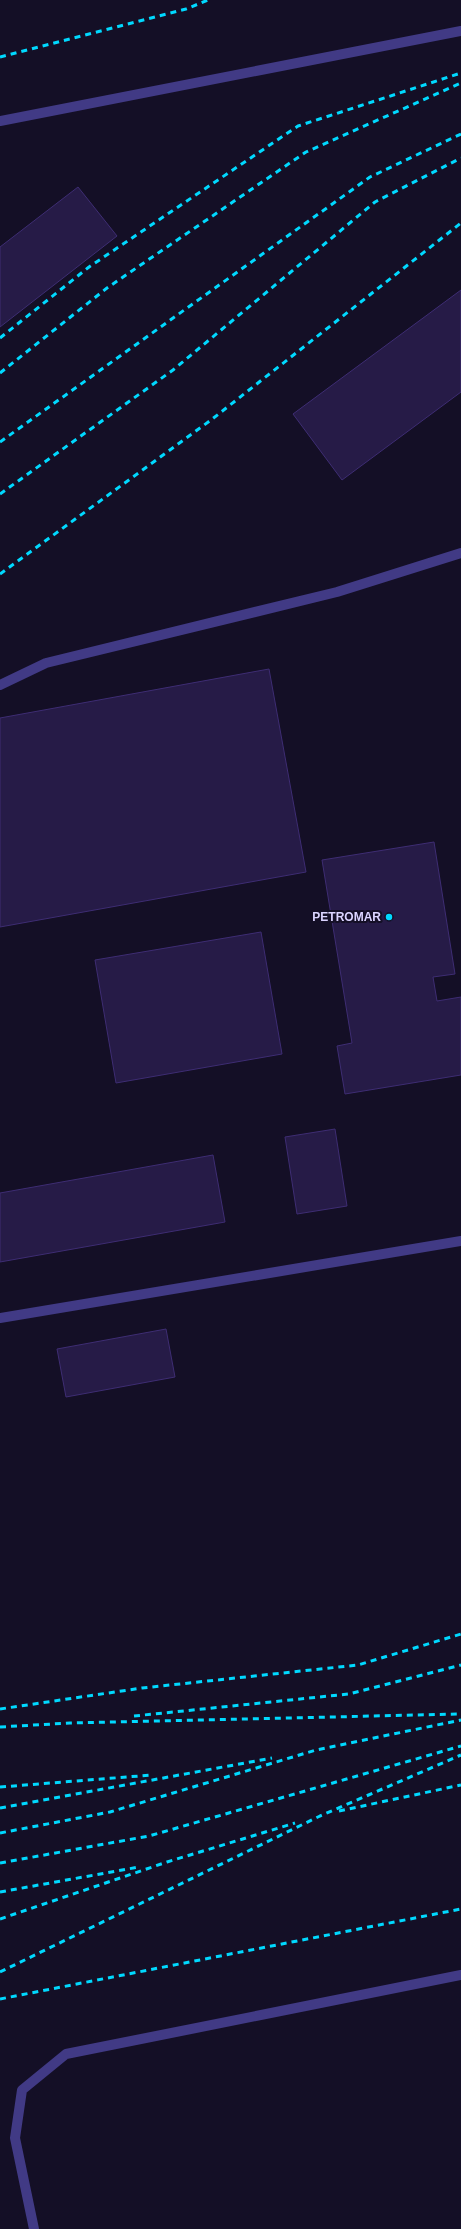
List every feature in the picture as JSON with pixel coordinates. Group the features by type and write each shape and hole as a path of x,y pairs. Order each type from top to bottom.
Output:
{"street":[{"path":"0,121 461,30"},
{"path":"0,685 46,663 337,592 461,553"},
{"path":"0,1318 461,1241"},
{"path":"34,2229 15,2138 22,2090 66,2054 461,1975"}],"building":[{"path":"78,187 117,236 0,327 0,247"},
{"path":"461,290 461,392 342,480 293,414"},
{"path":"269,669 306,872 0,927 0,718"},
{"name":"PETROMAR","path":"434,842 455,974 433,977 437,1001 461,997 461,1075 345,1094 337,1046 352,1043 322,860"},
{"path":"261,932 282,1054 116,1083 95,960"},
{"path":"335,1129 347,1206 297,1214 285,1137"},
{"path":"213,1155 225,1222 0,1262 0,1193"},
{"path":"166,1329 175,1377 66,1397 57,1349"}],"railway":[{"path":"0,57 186,9 208,0"},
{"path":"0,338 89,267 298,126 461,73"},
{"path":"0,373 107,288 306,152 461,83"},
{"path":"0,442 370,177 461,134"},
{"path":"0,494 173,370 375,202 461,158"},
{"path":"0,574 211,420 461,223"},
{"path":"0,1709 142,1688 358,1665 461,1634"},
{"path":"134,1716 349,1694 461,1665"},
{"path":"0,1727 70,1723 461,1714"},
{"path":"0,1833 110,1812 316,1750 461,1720"},
{"path":"0,1863 149,1836 461,1746"},
{"path":"0,1972 320,1816 461,1755"},
{"path":"0,1808 272,1758"},
{"path":"0,1787 152,1775"},
{"path":"339,1811 461,1785"},
{"path":"0,1919 167,1862 295,1823"},
{"path":"0,1892 139,1867"},
{"path":"0,1999 461,1909"}],"place":[{"name":"PETROMAR","path":"389,917"}]}
